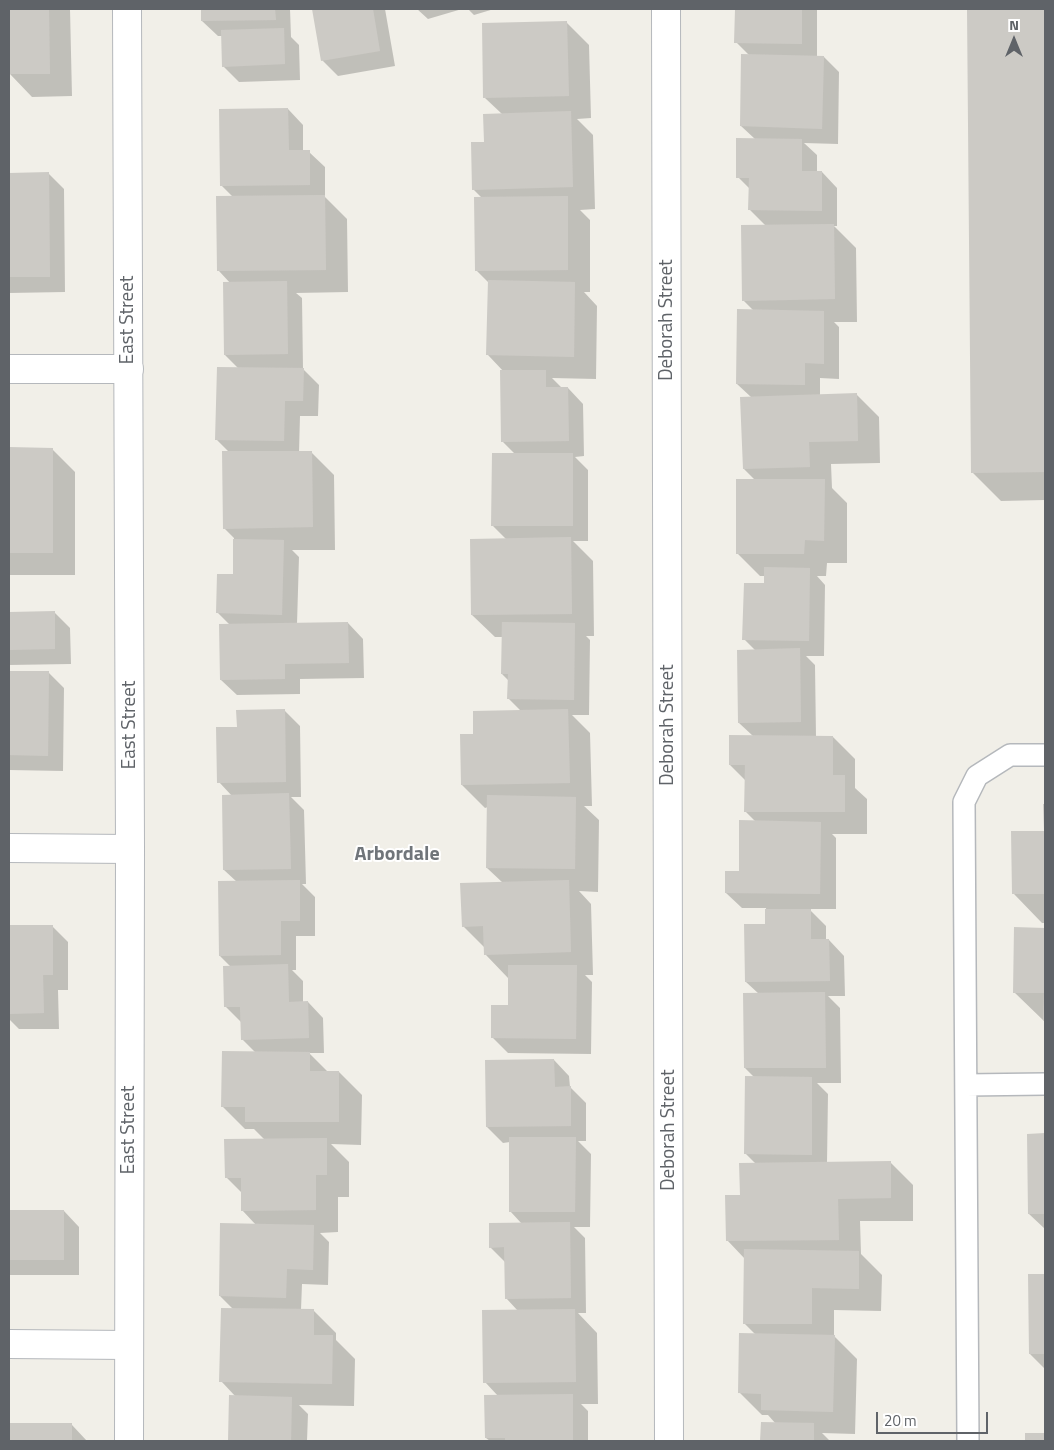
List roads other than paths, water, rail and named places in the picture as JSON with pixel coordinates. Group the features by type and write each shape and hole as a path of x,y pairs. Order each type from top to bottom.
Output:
{"street":[{"name":"East Street","path":"127,9 130,849 129,1441"},
{"name":"Deborah Street","path":"666,9 669,1441"},
{"path":"9,369 129,369"},
{"path":"9,848 130,849"},
{"path":"9,1344 128,1345"}],"lane":[{"path":"968,1441 964,802 977,776 1010,756 1045,756"},
{"path":"966,1085 1045,1084"}],"district":[{"name":"Arbordale","path":"397,855"}]}
